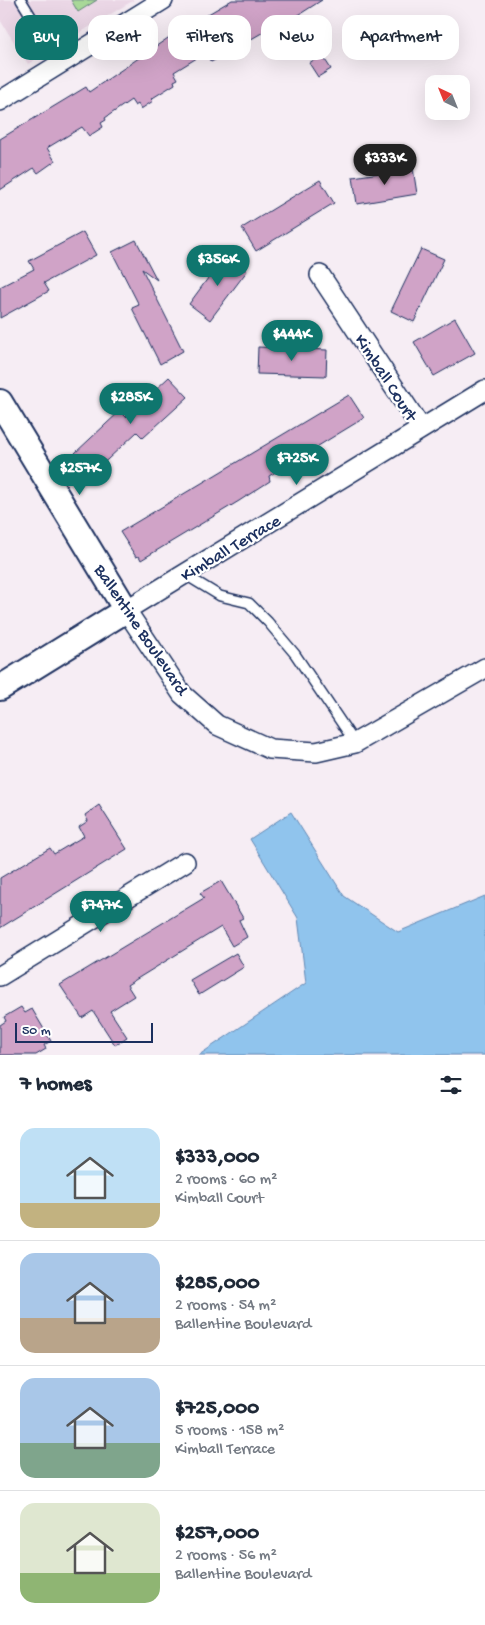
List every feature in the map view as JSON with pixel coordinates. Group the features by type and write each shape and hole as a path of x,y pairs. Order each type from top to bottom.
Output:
{"street":[{"path":"0,101 163,0"},
{"name":"Kimball Court","path":"320,275 420,428"},
{"name":"Kimball Terrace","path":"0,688 420,428 485,390"},
{"name":"Ballentine Boulevard","path":"0,402 126,610 182,694 217,725 270,749 316,752 355,743 485,668"},
{"path":"0,976 185,862"}],"lane":[{"path":"21,0 60,63"},
{"path":"184,574 220,596 249,603 295,654 355,743"}],"shaded area":[{"path":"0,0 134,0 109,15 88,15 88,28 78,34 78,15 15,15 15,44 0,20"},
{"path":"25,60 35,60 28,64"}],"green space":[{"path":"71,0 97,0 78,12"}],"water":[{"path":"291,812 344,896 398,932 485,896 485,1055 199,1055 306,983 298,918 250,839"}],"building":[{"path":"232,0 322,0 299,15 261,15 261,33 251,39 251,15 207,15"},
{"path":"168,38 168,60 194,60 174,72 178,79 174,81 175,84 151,99 153,101 141,109 138,104 135,106 131,100 105,118 106,120 101,123 103,127 89,136 82,127 47,148 55,161 38,173 34,168 0,190 0,139 86,87 89,92 136,60 158,60 158,45"},
{"path":"314,60 325,60 331,69 318,77 309,63"},
{"path":"413,168 417,194 357,204 353,177"},
{"path":"320,180 334,203 256,251 242,228"},
{"path":"83,232 96,255 44,283 49,291 0,318 0,287 34,269 29,261"},
{"path":"136,240 157,280 142,269 183,351 160,364 132,308 139,305 112,252"},
{"path":"421,249 444,259 414,322 391,311"},
{"path":"225,255 247,271 210,320 189,304"},
{"path":"455,318 475,353 434,376 414,342"},
{"path":"258,347 327,350 326,376 257,374"},
{"path":"169,377 188,397 143,438 137,432 93,473 75,453 120,411 126,417"},
{"path":"349,395 364,418 269,476 270,481 239,501 141,560 139,556 136,557 120,532"},
{"path":"99,805 127,849 0,928 0,878 50,848 54,854 84,836 79,827 88,821 85,815"},
{"path":"221,881 243,918 239,920 247,937 232,946 221,927 127,985 134,996 110,1011 127,1037 115,1045 93,1011 82,1018 60,985 204,898 200,893"},
{"path":"236,953 244,967 199,995 190,980"},
{"path":"21,1007 25,1013 32,1009 51,1041 44,1045 46,1049 36,1055 0,1055 0,1025 6,1021 4,1017"}]}
